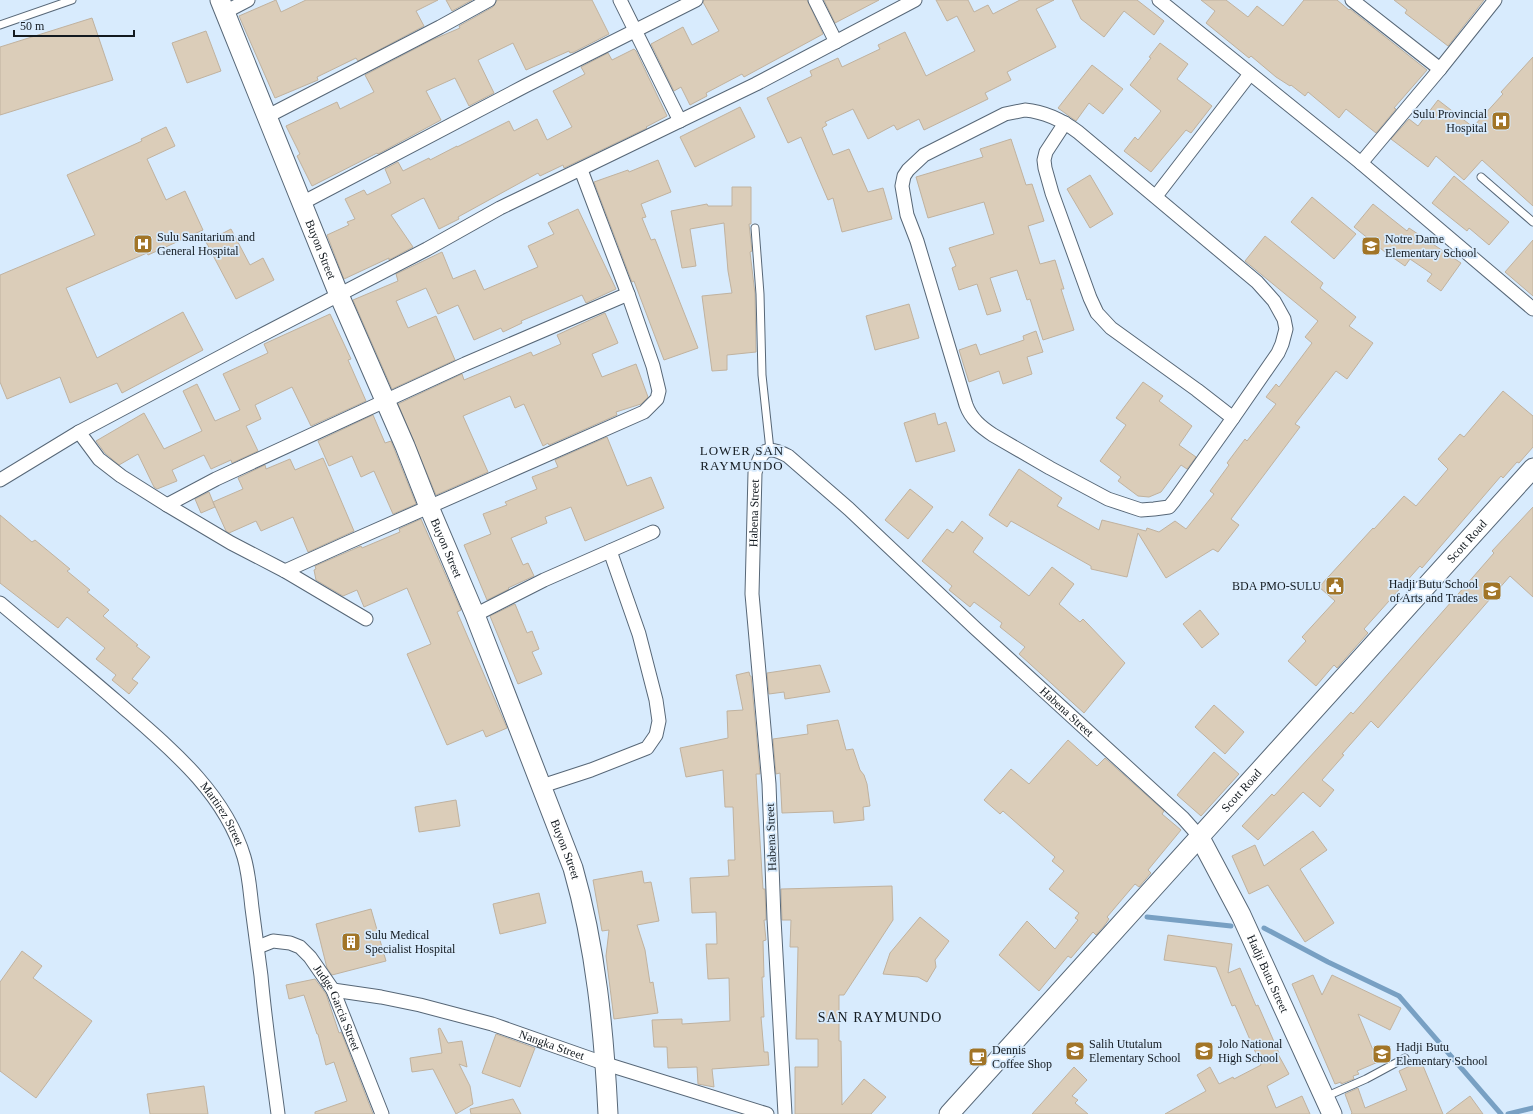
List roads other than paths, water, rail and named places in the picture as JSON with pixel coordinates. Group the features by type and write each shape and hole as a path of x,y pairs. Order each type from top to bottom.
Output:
{"main road":[{"name":"Buyon Street","path":"223,6 339,295 386,401 475,615 571,862 582,899 594,969 606,1064 608,1114"},
{"name":"Scott Road","path":"949,1114 1296,732 1533,468"},
{"name":"Hadji Butu Street","path":"1200,836 1241,915 1332,1114"}],"street":[{"path":"223,6 248,0"},
{"path":"268,116 490,0"},
{"path":"620,0 680,121"},
{"path":"302,203 525,86 696,0"},
{"path":"815,0 836,42"},
{"path":"0,480 79,432 500,208 581,170 836,42 898,4 915,0"},
{"path":"1159,0 1361,163 1533,309"},
{"path":"1352,0 1440,69"},
{"path":"1361,163 1440,69 1495,0"},
{"path":"1156,196 1250,74"},
{"path":"1025,110 1034,110 1052,116 1065,123 1156,196 1257,282 1274,301 1284,319 1286,328 1278,353 1174,501 1168,507 1147,510 1123,505 1108,499 1012,447 983,428 972,417 968,411 948,350 908,214 902,186 903,180 913,164 924,155 1005,114 1025,110"},
{"path":"1065,123 1046,152 1044,160 1045,168 1052,192 1090,298 1097,313 1111,328 1233,418"},
{"path":"285,571 644,412 657,399 659,391 653,366 628,294 581,170"},
{"path":"167,505 216,479 465,364 628,294"},
{"path":"79,432 99,459 121,476 231,543 285,571 366,619"},
{"name":"Habena Street","path":"785,1114 774,919 769,784 752,594 755,473 759,459 763,453 770,450 779,451 788,456 849,509 975,628 1161,797 1200,836"},
{"path":"475,615 544,580 653,532"},
{"path":"542,786 591,770 647,748 656,736 659,721 656,700 639,634 610,551"},
{"name":"Martirez Street","path":"0,603 63,655 146,728 204,785 219,804 228,820 244,856 249,876 258,946 264,1013 278,1114"},
{"name":"Judge Garcia Street","path":"258,946 273,941 290,943 300,947 310,957 333,990 382,1114"},
{"name":"Nangka Street","path":"333,990 382,997 420,1005 492,1024 606,1064 768,1114"}],"lane":[{"path":"0,25 72,0"},
{"path":"1481,177 1533,222"},
{"path":"756,228 760,294 762,375 770,450"},
{"path":"1325,1097 1366,1079 1406,1058"}],"waterway":[{"path":"1147,917 1231,926"},
{"path":"1264,928 1328,962 1399,996 1501,1114"},
{"path":"1508,1114 1533,1108"}],"place":[{"name":"Sulu Provincial Hospital","path":"1501,121"},
{"name":"Sulu Sanitarium and General Hospital","path":"143,244"},
{"name":"Notre Dame Elementary School","path":"1371,246"},
{"name":"BDA PMO-SULU","path":"1335,586"},
{"name":"Hadji Butu School of Arts and Trades","path":"1492,591"},
{"name":"Sulu Medical Specialist Hospital","path":"351,942"},
{"name":"Salih Ututalum Elementary School","path":"1075,1051"},
{"name":"Jolo National High School","path":"1204,1051"},
{"name":"Hadji Butu Elementary School","path":"1382,1054"},
{"name":"Dennis Coffee Shop","path":"978,1057"}],"district":[{"name":"LOWER SAN RAYMUNDO","path":"742,458"},
{"name":"SAN RAYMUNDO","path":"880,1017"}]}
